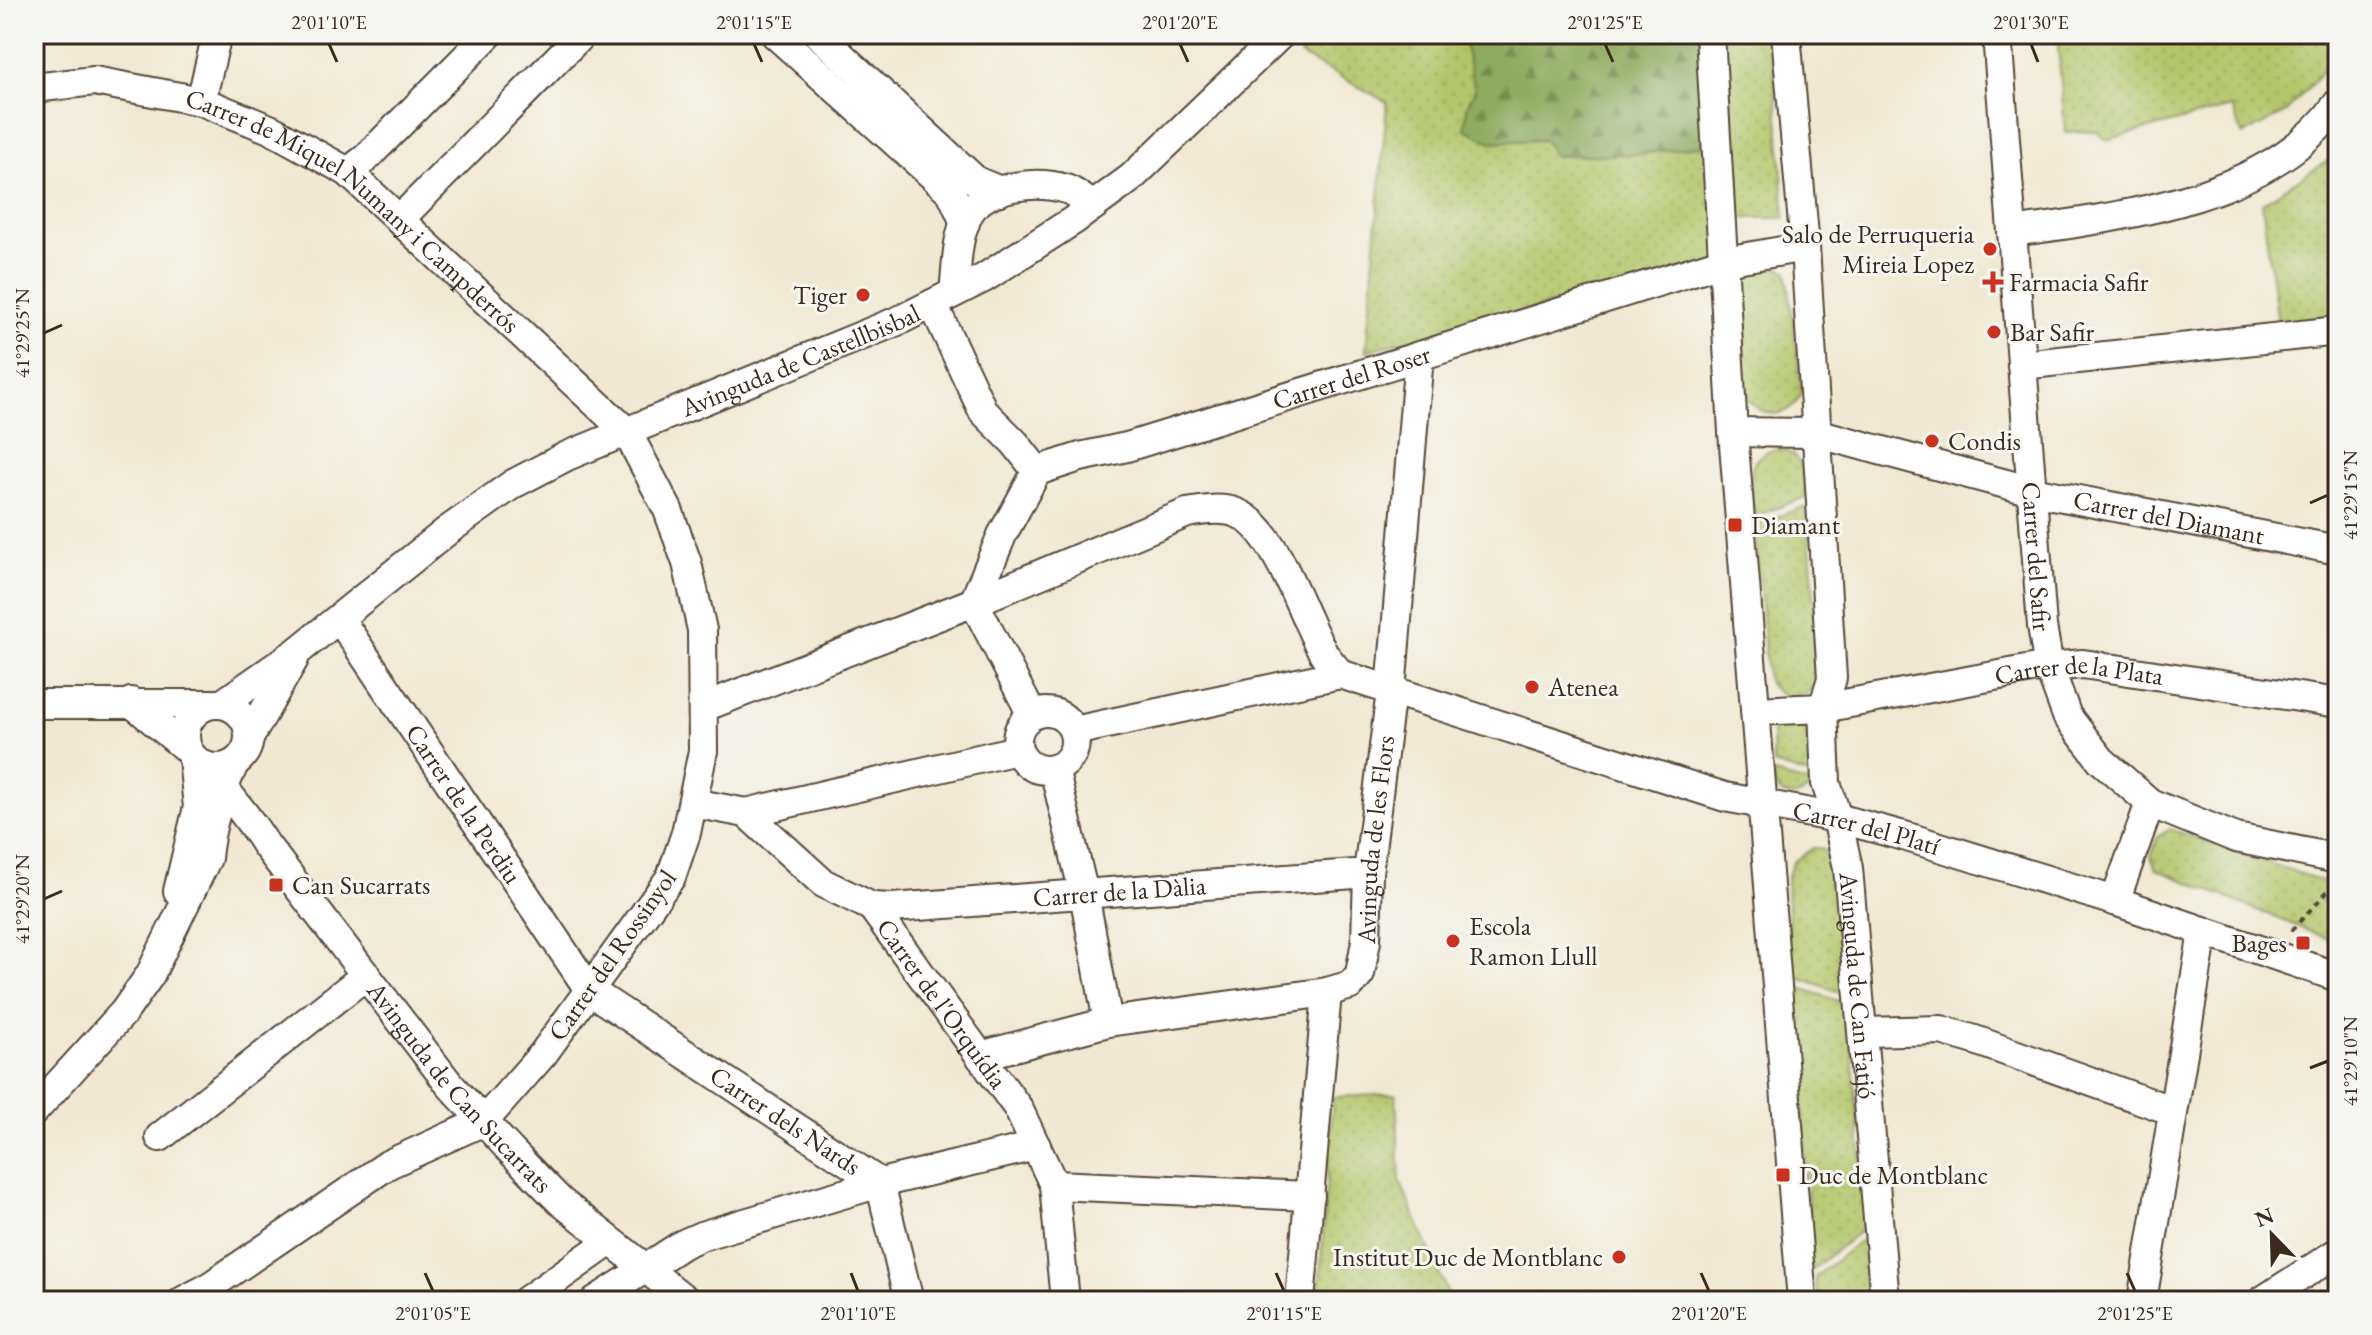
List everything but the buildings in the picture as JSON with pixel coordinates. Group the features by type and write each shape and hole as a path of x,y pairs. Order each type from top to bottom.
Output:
{"street":[{"path":"201,101 217,34"},
{"path":"348,172 365,159 489,34"},
{"path":"399,220 582,34"},
{"path":"775,34 951,192 965,223"},
{"path":"818,34 976,181 1000,191"},
{"name":"Avinguda de Castellbisbal","path":"220,760 186,726 192,716 298,651 447,531 513,484 567,456 900,320 984,278 1131,178 1281,34"},
{"path":"1710,34 1733,432 1802,1301"},
{"name":"Avinguda de Can Fatjó","path":"1786,34 1805,247 1832,678 1823,708 1826,783 1848,868 1885,1301"},
{"name":"Carrer del Safir","path":"1997,34 2042,626 2049,667 2067,716 2101,760 2150,803 2236,838 2338,859"},
{"name":"Carrer de Miquel Numany i Campderrós","path":"34,88 94,81 201,101 272,130 348,172 627,432"},
{"path":"2012,232 2120,217 2231,184 2285,154 2323,126 2338,103"},
{"path":"1032,715 974,602 1002,535 1037,471 983,411 944,298 965,223 982,197 1038,184 1068,190 1093,206"},
{"name":"Carrer del Roser","path":"1037,471 1080,457 1127,447 1725,261 1805,247"},
{"path":"2022,365 2338,331"},
{"name":"Avinguda de les Flors","path":"1327,992 1351,985 1360,974 1366,941 1368,873 1391,691 1419,356"},
{"name":"Carrer del Rossinyol","path":"183,1301 206,1289 389,1164 484,1121 543,1054 671,877 693,803 703,751 702,630 687,563 668,510 627,432"},
{"path":"1733,432 1816,433"},
{"name":"Carrer del Diamant","path":"1816,433 2032,491 2338,550"},
{"path":"704,707 974,602 1187,513 1210,509 1237,513 1258,528 1275,554 1325,654 1340,674 1074,731"},
{"name":"Carrer de la Perdiu","path":"339,618 590,991"},
{"name":"Avinguda de Castellbisbal","path":"174,931 174,905 198,807 220,760 298,651"},
{"name":"Carrer de la Plata","path":"1755,711 1823,708 2049,667 2083,664 2338,703"},
{"name":"Carrer del Platí","path":"1340,674 1725,797 1837,818 1904,836 2115,901 2338,977"},
{"path":"34,704 131,702 216,704 236,710 244,718 220,760 131,702"},
{"path":"1041,712 1055,713 1069,721 1074,731 1075,748 1071,757 1054,769 1036,769 1022,759 1017,750 1018,731 1032,715 1041,712"},
{"path":"693,803 746,813 1017,750"},
{"name":"Avinguda de Castellbisbal","path":"34,1111 124,1012 150,975 174,931 207,858 220,760"},
{"name":"Avinguda de Can Sucarrats","path":"220,760 250,806 248,816 265,844 450,1085 560,1201 687,1301"},
{"path":"1054,769 1084,894 1108,1022"},
{"path":"2115,901 2150,803"},
{"name":"Carrer de l'Orquídia","path":"746,813 823,883 872,907 1018,1108 1054,1185 1065,1301"},
{"path":"207,858 227,838 242,834 265,844"},
{"name":"Carrer de la Dàlia","path":"872,907 1368,873"},
{"path":"2142,1301 2203,932"},
{"path":"160,1137 366,975"},
{"name":"Carrer dels Nards","path":"590,991 880,1183 909,1301"},
{"path":"980,1056 1108,1022 1327,992 1300,1301"},
{"path":"1864,1032 1941,1030 2173,1111"},
{"path":"595,1301 683,1244 701,1236 880,1183 1036,1146"},
{"path":"1054,1185 1310,1196"},
{"path":"526,1301 610,1241"},
{"path":"2262,1301 2338,1252"}],"path":[{"path":"2291,931 2338,880"}],"green space":[{"path":"1321,34 1709,34 1725,261 1366,351 1387,102 1300,55"},
{"path":"1471,34 1701,34 1706,145 1641,154 1554,156 1544,140 1491,142 1465,129 1467,106 1475,90 1464,42"},
{"path":"1722,34 1772,34 1785,218 1737,218"},
{"path":"2057,34 2326,34 2335,50 2318,77 2286,112 2243,135 2231,107 2107,140 2095,131 2065,132"},
{"path":"2338,154 2338,318 2278,323 2262,203"},
{"path":"1771,264 1787,271 1802,393 1791,408 1777,414 1762,411 1748,399 1736,294 1736,284 1750,267"},
{"path":"1779,449 1794,456 1802,467 1806,497 1754,514 1751,473 1754,464 1767,452"},
{"path":"1803,507 1807,509 1820,675 1810,691 1794,697 1778,693 1767,678 1755,525"},
{"path":"1796,718 1806,726 1813,776 1773,764 1772,732 1779,725"},
{"path":"1774,774 1812,784 1798,796 1788,796 1774,785"},
{"path":"2170,829 2325,882 2338,883 2338,943 2156,869 2151,857 2157,837"},
{"path":"1813,848 1821,848 1833,855 1847,995 1790,974 1787,878 1793,862"},
{"path":"1795,986 1848,1004 1867,1225 1812,1270"},
{"path":"1396,1094 1400,1181 1451,1301 1318,1301 1333,1097"},
{"path":"1867,1236 1871,1301 1817,1301 1815,1277"}],"place":[{"name":"Salo de Perruqueria Mireia Lopez","path":"1990,249"},
{"name":"Farmacia Safir","path":"1993,282"},
{"name":"Tiger","path":"863,295"},
{"name":"Bar Safir","path":"1994,332"},
{"name":"Condis","path":"1932,441"},
{"name":"Diamant","path":"1735,525"},
{"name":"Atenea","path":"1532,687"},
{"name":"Can Sucarrats","path":"276,885"},
{"name":"Escola Ramon Llull","path":"1453,941"},
{"name":"Bages","path":"2303,943"},
{"name":"Duc de Montblanc","path":"1783,1175"},
{"name":"Institut Duc de Montblanc","path":"1619,1257"}]}
